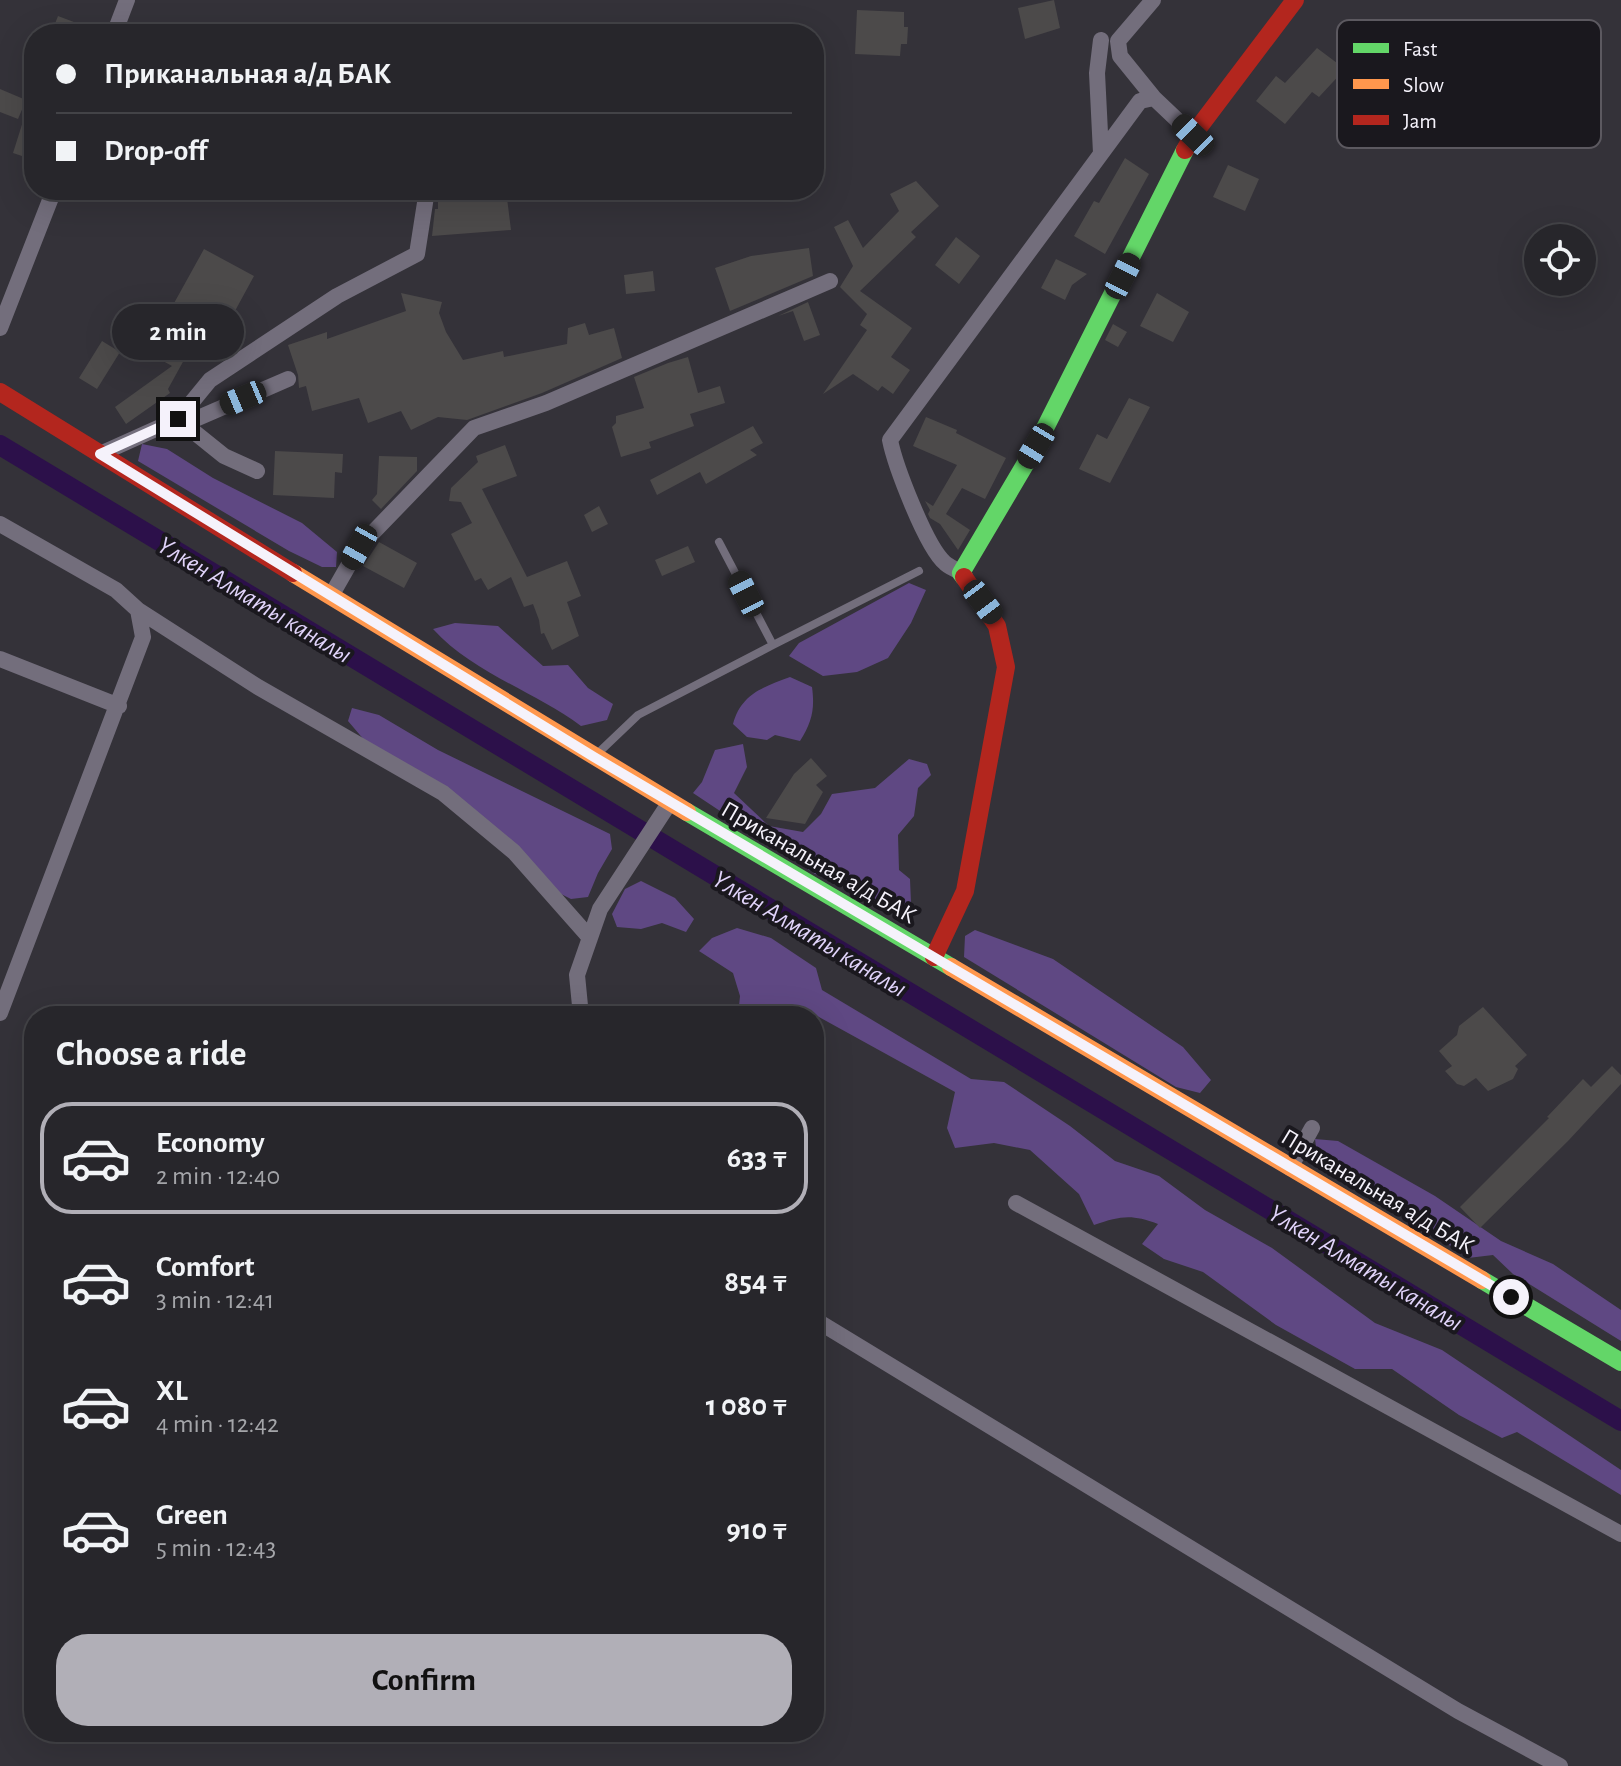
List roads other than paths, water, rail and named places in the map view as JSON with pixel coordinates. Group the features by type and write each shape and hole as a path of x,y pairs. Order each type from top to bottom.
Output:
{"main road":[{"path":"934,957 965,891 1006,667 1005,642 997,621 961,573 1036,446 1193,135 1295,0"},
{"name":"Приканальная а/д БАК","path":"0,392 670,803 1621,1362"}],"street":[{"path":"118,24 127,0"},
{"path":"1153,0 1118,41 1120,56 1154,98 1193,135"},
{"path":"1101,40 1097,73 1101,153"},
{"path":"961,573 943,561 924,529 894,459 890,440 1140,101 1154,98"},
{"path":"0,328 50,200"},
{"path":"178,419 210,380 337,296 417,254 425,200"},
{"path":"331,596 359,547 474,428 546,403 830,281"},
{"path":"100,454 178,419 198,418 288,379"},
{"path":"178,419 224,456 257,471"},
{"path":"0,524 116,590 138,610 258,687 443,793 514,852 590,938"},
{"path":"0,1013 143,637 138,610"},
{"path":"0,659 119,706"},
{"path":"580,1006 577,975 600,909 670,803"},
{"path":"1290,1168 1312,1128"},
{"path":"1016,1203 1621,1534"},
{"path":"824,1325 1444,1703 1560,1766"}],"lane":[{"path":"719,542 773,645"},
{"path":"594,757 638,715 919,571"}],"waterway":[{"name":"Үлкен Алматы каналы","path":"0,445 1621,1421"}]}
